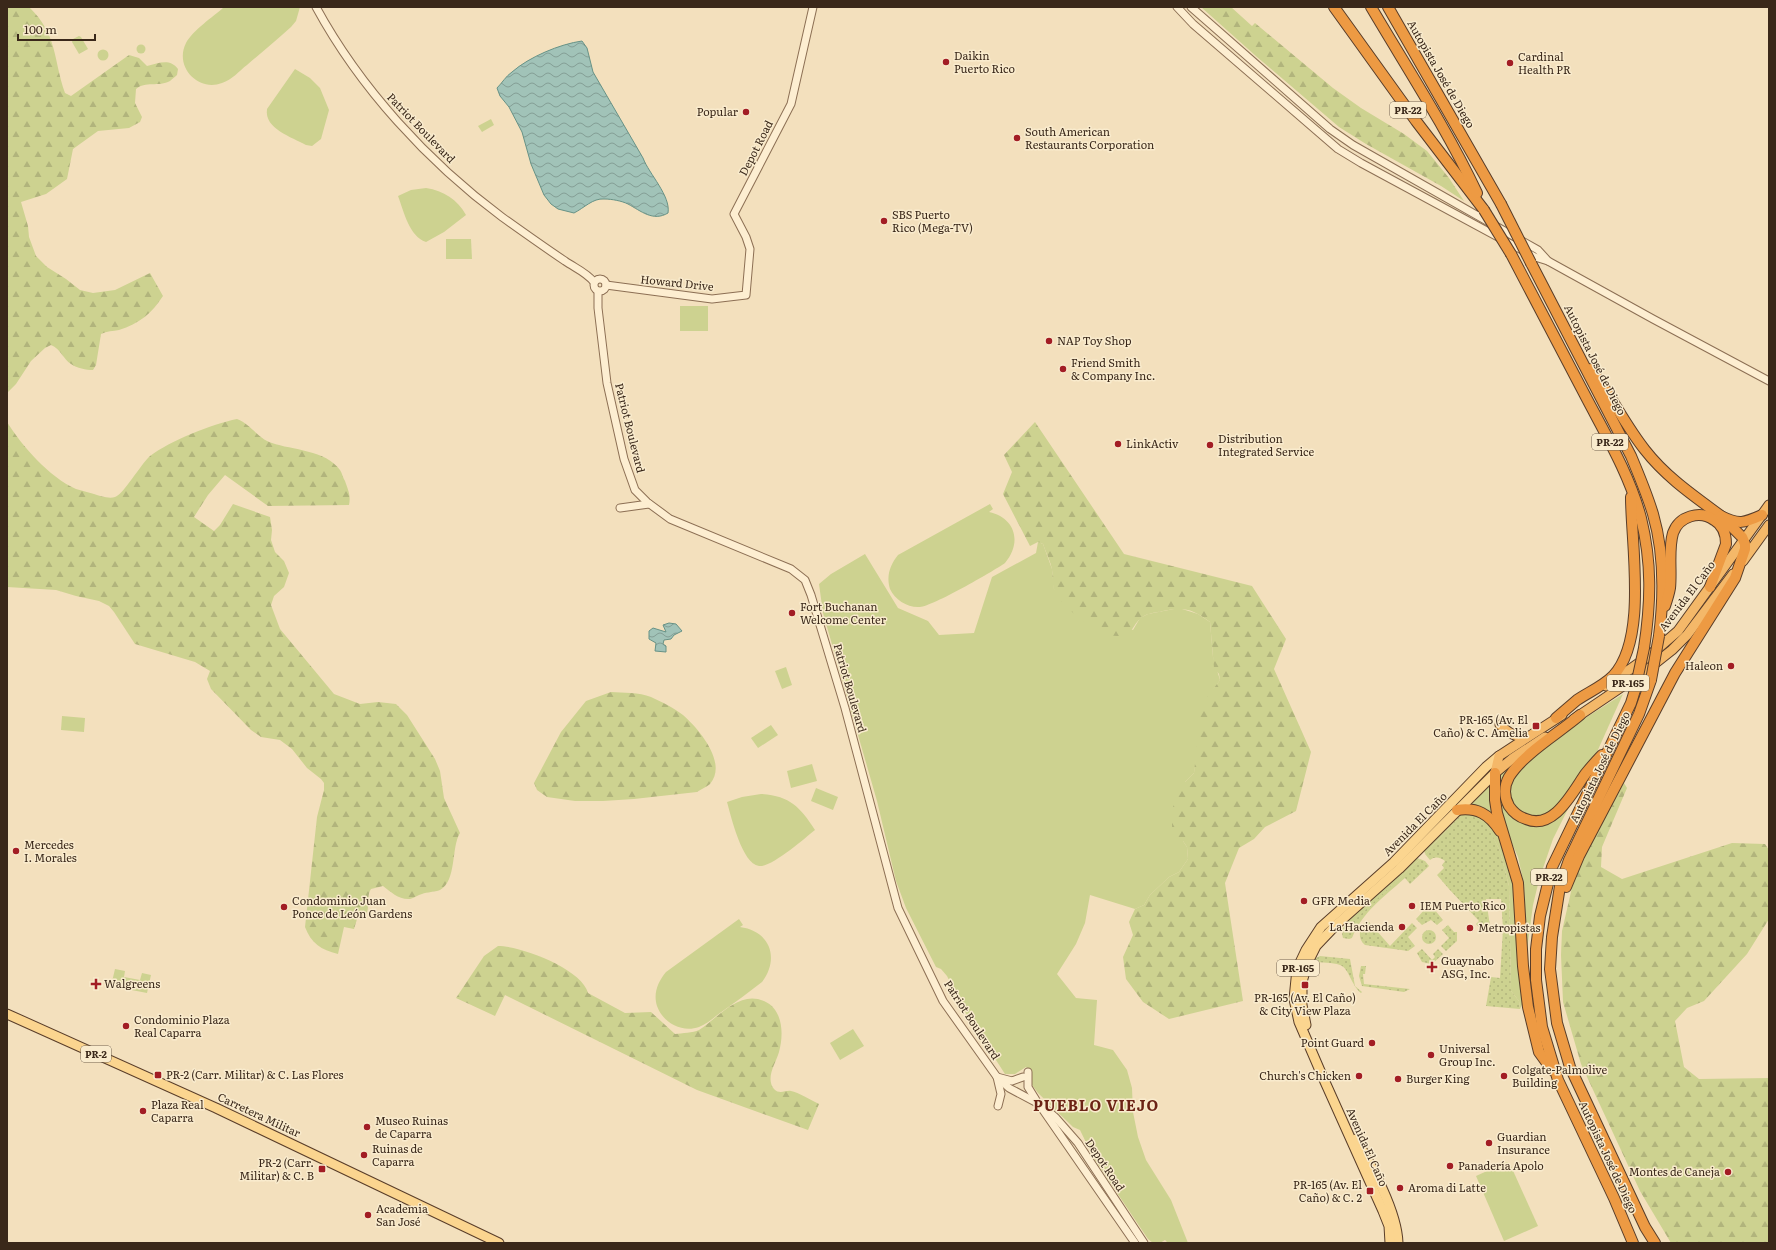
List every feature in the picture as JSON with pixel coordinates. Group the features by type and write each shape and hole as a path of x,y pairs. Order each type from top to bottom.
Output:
{"highway":[{"name":"Autopista José de Diego","path":"1334,7 1416,121 1484,210"},
{"name":"Autopista José de Diego","path":"1372,7 1456,152 1484,210 1511,254 1602,426 1631,487 1641,518 1649,569 1650,590 1644,648 1635,690 1631,703 1558,853 1550,874 1540,916 1536,949 1536,980 1542,1027 1558,1080 1614,1198 1633,1243"},
{"name":"Autopista José de Diego","path":"1388,7 1501,204 1631,456 1651,508 1660,562 1662,616 1651,680 1639,714 1569,860 1560,886 1552,937 1550,969 1553,998 1563,1045 1570,1067 1645,1227 1655,1243"},
{"path":"1558,905 1579,856 1674,673 1735,578 1745,548 1744,540 1721,516 1669,476 1654,461 1634,435 1607,389 1576,350"},
{"path":"1556,718 1577,700 1614,675 1629,648 1632,633 1635,579 1635,557 1631,518 1631,487"},
{"name":"Avenida El Caño","path":"1499,756 1614,681 1665,644 1684,623 1769,505"},
{"path":"1662,616 1670,590 1674,532 1681,522 1691,516 1703,515 1714,519 1721,526 1726,537 1726,544 1710,587"},
{"path":"1721,516 1733,522 1739,523 1762,515"},
{"name":"Avenida El Caño","path":"1495,773 1513,758 1648,669 1672,650 1687,635 1769,524"},
{"path":"1580,715 1536,750 1512,773 1507,781 1505,795 1508,805 1515,813 1527,820 1537,821 1556,812 1564,804 1586,773 1611,744"},
{"path":"1500,725 1509,734 1519,737 1527,737"},
{"path":"1499,756 1495,773 1495,800 1518,883 1522,966 1527,1000 1539,1052 1558,1080"},
{"path":"1457,810 1469,809 1483,813 1494,822 1506,841"}],"main road":[{"name":"Avenida El Caño","path":"1390,1243 1389,1226 1383,1211 1299,1022 1294,999 1297,969 1306,950 1321,927 1394,862 1499,756"},
{"name":"Avenida El Caño","path":"1398,1243 1395,1223 1381,1188 1356,1138 1305,1024 1302,1005 1302,982 1307,964 1318,943 1399,869 1495,773"},
{"name":"Carretera Militar","path":"7,1014 216,1108 499,1243"}],"street":[{"name":"Patriot Boulevard","path":"316,7 324,22 368,87 423,148 463,186 502,217 566,262 586,274 594,282"},
{"name":"Depot Road","path":"746,296 750,249 746,237 734,214 791,104 813,7"},
{"path":"1177,7 1193,24 1318,132 1347,155 1535,257 1548,261 1639,312 1769,381"},
{"path":"1191,7 1330,129 1352,145 1538,250 1548,261"},
{"path":"602,279 606,285 603,291 598,292 593,287 594,282 602,279"},
{"name":"Howard Drive","path":"606,285 712,299 746,296"},
{"name":"Patriot Boulevard","path":"598,292 598,308 607,383 624,459 635,490 662,513 678,522 790,569 805,580 811,595 845,708 898,908 943,1001 996,1077 1012,1090"},
{"path":"620,508 650,504"},
{"path":"996,1077 1012,1081 1026,1074 1028,1088 1032,1097 1041,1105"},
{"path":"996,1077 1001,1094 998,1106"},
{"name":"Depot Road","path":"1012,1090 1041,1105 1056,1118 1078,1143 1144,1243"},
{"name":"Depot Road","path":"1041,1105 1135,1243"}],"green space":[{"path":"7,7 29,7 38,17 50,38 65,93 71,96 129,55 139,58 147,66 168,62 178,69 177,75 166,83 144,85 136,89 135,103 142,117 140,122 129,128 98,131 73,149 67,179 46,194 21,202 28,226 29,237 36,256 47,267 80,290 93,293 115,290 150,273 163,296 150,313 133,325 101,334 96,365 93,370 76,367 51,345 45,348 31,361 16,384 7,393"},
{"path":"224,7 300,7 296,21 291,27 229,80 213,85 205,84 197,81 190,75 183,61 183,52 186,43 193,33"},
{"path":"1201,7 1231,7 1252,26 1255,23 1333,88 1361,108 1404,134 1427,151 1449,178 1464,201 1339,127"},
{"path":"79,36 88,49 79,54 72,42 73,39"},
{"path":"141,44 146,49 141,54 136,49"},
{"path":"101,50 105,50 107,51 107,59 101,60 98,57 98,53"},
{"path":"295,69 310,78 320,88 329,110 321,139 312,146 306,145 280,132 274,127 267,116 267,109"},
{"path":"491,119 494,125 482,132 478,126"},
{"path":"426,188 439,191 454,200 466,215 444,232 426,242 415,235 411,229 398,196 411,190"},
{"path":"446,239 471,239 472,259 446,259"},
{"path":"680,306 708,306 708,331 680,331"},
{"path":"237,419 267,441 318,455 334,463 340,470 345,481 350,501 349,505 268,506 225,475 208,495 194,517 214,531 220,525 233,504 270,517 272,530 271,540 275,552 284,561 289,573 284,587 274,596 271,605 280,629 334,694 360,704 378,702 396,704 407,715 435,759 440,771 444,798 460,833 455,847 451,872 445,886 440,890 424,893 410,899 399,897 383,886 371,889 366,914 357,919 354,929 344,927 338,954 317,945 307,933 305,927 317,817 324,790 324,783 321,779 307,768 292,749 280,740 261,737 251,730 211,689 207,679 210,671 195,662 135,644 109,606 99,601 56,590 7,587 7,422 28,451 56,477 76,489 110,498 115,497 123,491 146,460 158,450 192,434 227,421"},
{"path":"1035,422 1124,554 1252,586 1286,639 1274,669 1311,752 1296,811 1265,827 1254,839 1239,848 1225,883 1243,1001 1169,1019 1143,1002 1126,979 1123,957 1133,935 1129,922 1135,909 1144,905 1150,895 1169,877 1179,872 1188,859 1187,847 1183,841 1176,839 1172,829 1172,810 1177,796 1185,782 1194,773 1201,705 1220,680 1219,674 1214,668 1210,622 1197,613 1173,609 1149,614 1138,620 1130,632 1118,636 1110,635 1091,626 1072,612 1057,596 1053,587 1051,564 1043,544 1038,542 1030,546 1003,494 1012,472 1004,455"},
{"path":"990,504 993,509 989,512 998,515 1005,520 1014,532 1015,540 1013,547 1005,563 962,588 927,605 915,607 907,605 895,597 890,589 888,580 891,567 898,555"},
{"path":"1038,542 1043,544 1052,569 1054,589 1133,630 1140,618 1148,614 1179,608 1198,614 1210,622 1213,657 1220,680 1213,690 1197,754 1194,773 1185,782 1183,841 1187,847 1188,859 1179,872 1169,877 1150,895 1144,905 1135,909 1090,895 1085,923 1076,944 1057,974 1076,998 1097,1000 1094,1045 1113,1050 1127,1070 1132,1088 1133,1112 1138,1137 1146,1160 1171,1200 1188,1243 1168,1243 1165,1240 1160,1243 1153,1243 1148,1239 1093,1157 1080,1130 1073,1127 1038,1093 1032,1085 1032,1073 1026,1067 1015,1074 1005,1074 965,1012 947,976 941,969 936,967 906,908 896,881 877,801 823,613 819,584 831,574 865,554 898,608 928,621 939,635 974,633 992,577 1036,553"},
{"path":"786,667 792,685 782,689 775,671"},
{"path":"611,692 646,695 668,705 683,715 703,737 714,757 716,766 715,776 710,784 697,792 603,801 575,801 547,797 537,790 534,783 561,732 586,701"},
{"path":"1623,694 1597,752 1586,770 1558,808 1539,818 1526,816 1514,805 1509,792 1513,775 1554,738"},
{"path":"62,716 85,718 84,732 61,730"},
{"path":"771,725 778,735 758,748 751,738"},
{"path":"1525,753 1516,765 1504,800 1534,823 1572,801 1553,839 1539,880 1533,905 1526,957 1524,884 1518,857 1510,839 1500,808 1499,777"},
{"path":"812,764 817,781 791,788 787,771"},
{"path":"1491,781 1492,814 1464,807"},
{"path":"1624,783 1627,788 1602,847 1601,867 1622,879 1732,843 1765,844 1769,850 1769,919 1747,954 1704,1001 1687,1008 1675,1021 1684,1067 1699,1079 1769,1078 1769,1243 1671,1243 1640,1191 1581,1064 1563,1002 1561,955 1562,931 1576,870"},
{"path":"816,788 838,797 833,810 811,801"},
{"path":"761,794 780,797 793,804 799,809 815,830 779,858 759,866 747,857 742,849 734,828 727,802 742,797"},
{"path":"1472,812 1497,828 1515,885 1524,1000 1520,1009 1519,1001 1511,991 1509,886 1500,851 1487,826 1481,820 1459,817 1425,854 1424,850 1457,816"},
{"path":"1468,815 1481,820 1487,825 1500,851 1509,886 1511,991 1519,1001 1520,1009 1486,1006 1491,977 1500,978 1503,929 1501,899 1486,899 1490,926 1485,925 1485,929 1483,931 1476,924 1479,921 1437,875 1444,868 1442,865 1445,861 1438,858 1430,860 1425,854 1459,817"},
{"path":"1417,858 1420,859 1343,932 1341,931 1348,921"},
{"path":"1420,859 1425,861 1429,866 1410,884 1405,878 1368,912 1356,929 1352,938 1343,938 1342,934 1344,930"},
{"path":"1426,908 1434,909 1443,920 1437,925 1431,920 1422,925 1416,919"},
{"path":"739,919 743,925 740,927 759,934 769,947 771,955 770,964 762,982 710,1021 699,1027 686,1029 668,1022 660,1012 656,1001 657,988 663,976 666,972"},
{"path":"1366,921 1369,922 1390,946 1412,923 1417,928 1408,937 1415,946 1408,951 1365,945 1361,940 1360,930"},
{"path":"1448,925 1454,932 1457,932 1457,941 1446,951 1441,946 1449,938 1442,930"},
{"path":"1429,930 1434,932 1436,937 1434,942 1429,944 1424,942 1422,937 1424,932"},
{"path":"498,946 521,950 549,960 575,976 583,984 588,993 625,1013 651,1012 675,1034 699,1030 730,1006 746,999 764,1001 775,1010 781,1030 781,1045 771,1075 772,1085 778,1092 794,1092 819,1104 808,1130 697,1090 505,995 495,1016 456,998 484,956"},
{"path":"1422,949 1432,960 1435,957 1433,954 1438,949 1443,954 1432,964 1422,962 1417,953"},
{"path":"1320,956 1350,959 1355,986 1346,970 1340,965 1334,963 1313,962"},
{"path":"1361,966 1366,966 1365,974 1363,974 1364,984 1410,989 1404,992 1362,986 1359,976"},
{"path":"115,969 125,971 124,977 140,980 142,973 151,975 147,993 111,986"},
{"path":"853,1029 864,1046 840,1060 830,1043"},
{"path":"1507,1162 1510,1164 1538,1226 1504,1241 1476,1176"}],"water":[{"path":"582,41 587,48 593,72 663,192 668,206 668,213 652,216 623,202 600,199 574,213 558,209 551,204 544,195 531,164 522,132 509,107 500,96 497,88 519,66 536,56 564,45"},
{"path":"669,623 676,624 682,631 674,635 671,639 664,640 663,644 666,646 666,652 655,651 656,643 649,639 649,631 653,628 666,632 663,625"}],"place":[{"name":"Daikin Puerto Rico","path":"946,62"},
{"name":"Cardinal Health PR","path":"1510,63"},
{"name":"Popular","path":"746,112"},
{"name":"South American Restaurants Corporation","path":"1017,138"},
{"name":"SBS Puerto Rico (Mega-TV)","path":"884,221"},
{"name":"NAP Toy Shop","path":"1049,341"},
{"name":"Friend Smith & Company Inc.","path":"1063,369"},
{"name":"LinkActiv","path":"1118,444"},
{"name":"Distribution Integrated Service","path":"1210,445"},
{"name":"Fort Buchanan Welcome Center","path":"792,613"},
{"name":"Haleon","path":"1731,666"},
{"name":"PR-165 (Av. El Caño) & C. Amelia","path":"1536,726"},
{"name":"Mercedes I. Morales","path":"16,851"},
{"name":"GFR Media","path":"1304,901"},
{"name":"IEM Puerto Rico","path":"1412,906"},
{"name":"Condominio Juan Ponce de León Gardens","path":"284,907"},
{"name":"La Hacienda","path":"1402,927"},
{"name":"Metropistas","path":"1470,928"},
{"name":"Guaynabo ASG, Inc.","path":"1432,967"},
{"name":"Walgreens","path":"96,984"},
{"name":"PR-165 (Av. El Caño) & City View Plaza","path":"1305,985"},
{"name":"Condominio Plaza Real Caparra","path":"126,1026"},
{"name":"Point Guard","path":"1372,1043"},
{"name":"Universal Group Inc.","path":"1431,1055"},
{"name":"PR-2 (Carr. Militar) & C. Las Flores","path":"158,1075"},
{"name":"Church's Chicken","path":"1359,1076"},
{"name":"Colgate-Palmolive Building","path":"1504,1076"},
{"name":"Burger King","path":"1398,1079"},
{"name":"Plaza Real Caparra","path":"143,1111"},
{"name":"Museo Ruinas de Caparra","path":"367,1127"},
{"name":"Guardian Insurance","path":"1489,1143"},
{"name":"Ruinas de Caparra","path":"364,1155"},
{"name":"Panadería Apolo","path":"1450,1166"},
{"name":"PR-2 (Carr. Militar) & C. B","path":"322,1169"},
{"name":"Montes de Caneja","path":"1728,1172"},
{"name":"Aroma di Latte","path":"1400,1188"},
{"name":"PR-165 (Av. El Caño) & C. 2","path":"1370,1191"},
{"name":"Academia San José","path":"368,1215"}],"district":[{"name":"PUEBLO VIEJO","path":"1096,1106"}]}
